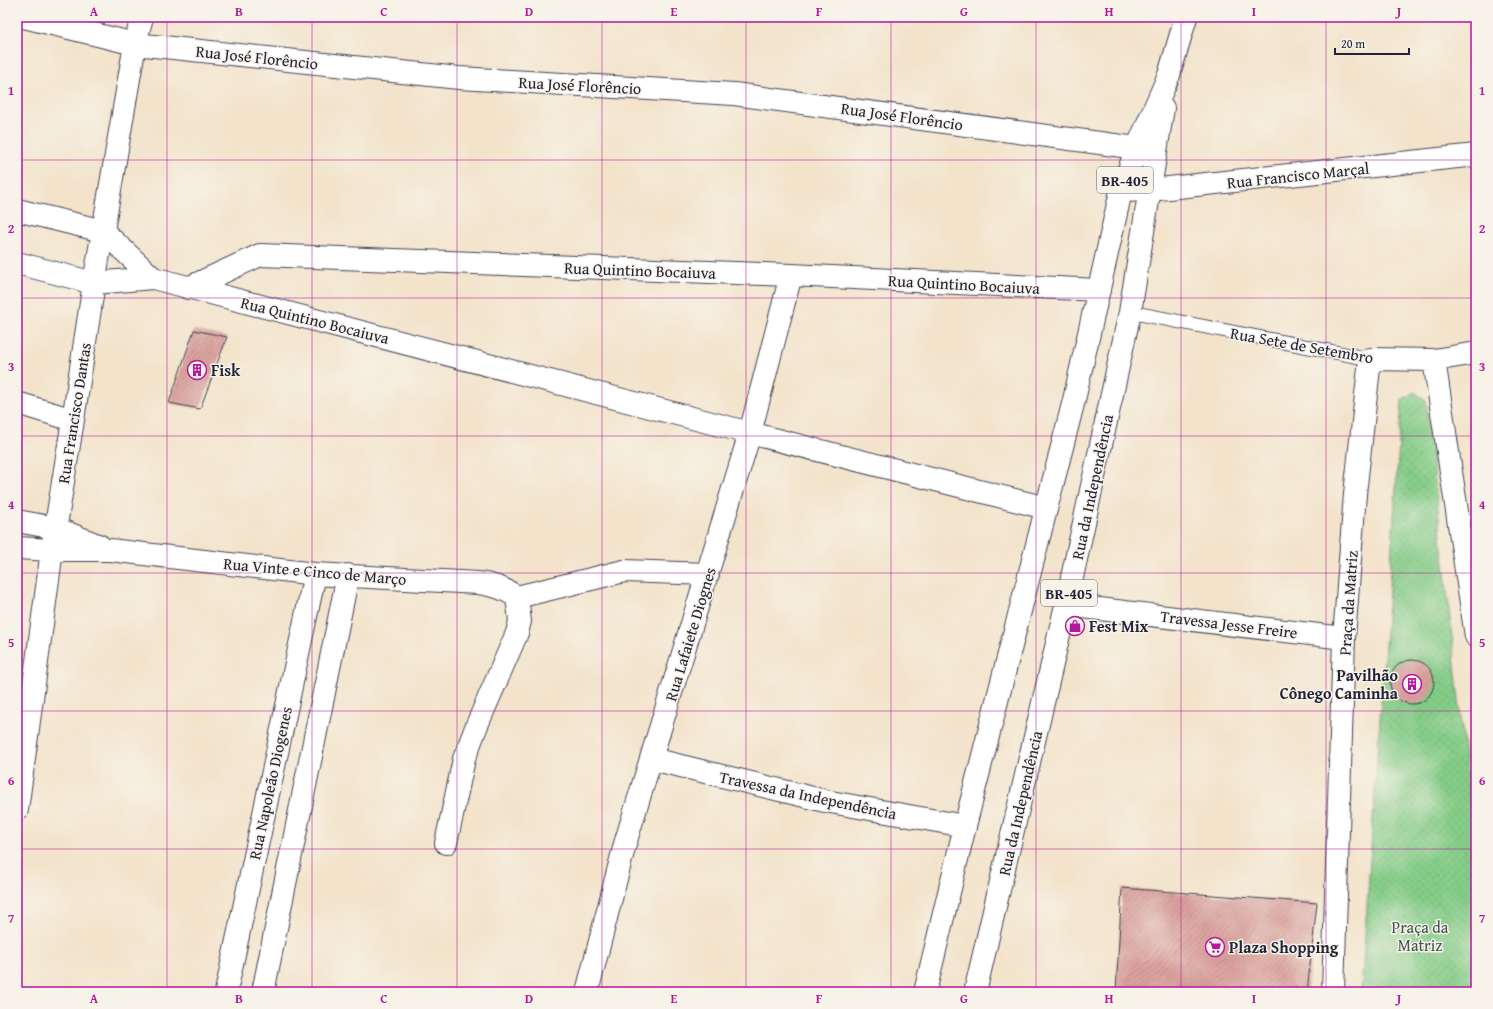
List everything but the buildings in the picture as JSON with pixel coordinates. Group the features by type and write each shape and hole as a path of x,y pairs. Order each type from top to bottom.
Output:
{"main road":[{"name":"Rua José Florêncio","path":"24,17 135,44 459,78 734,94 1137,148"},
{"name":"Rua Francisco Dantas","path":"17,810 55,528 102,231 135,44 142,17"},
{"name":"BR-405","path":"1150,190 1169,75 1186,17"},
{"name":"BR-405","path":"925,992 965,826 1074,400 1121,191 1137,148 1169,75"},
{"name":"Rua Francisco Marçal","path":"1121,191 1150,190 1476,155"},
{"name":"Rua da Independência","path":"975,992 1066,605 1130,312 1150,190"},
{"name":"Rua Quintino Bocaiuva","path":"17,210 102,231 153,278"},
{"name":"Rua Quintino Bocaiuva","path":"188,288 260,255 1098,290"},
{"name":"Rua Quintino Bocaiuva","path":"17,262 94,283 153,278 1046,508"},
{"name":"Rua Lafaiete Diognes","path":"587,992 625,844 750,433 791,276"},
{"name":"Rua Sete de Setembro","path":"1370,359 1434,360 1476,353"},
{"name":"Praça da Matriz","path":"1333,992 1344,638 1355,494 1370,359"},
{"path":"1434,360 1476,636"},
{"path":"17,403 73,420"},
{"name":"Rua Vinte e Cinco de Março","path":"17,521 55,528 110,550"},
{"name":"Rua Vinte e Cinco de Março","path":"17,548 52,550 110,550 315,574 478,583 493,585 507,590 517,597"},
{"path":"446,843 464,759 517,633 520,621 517,597 624,571 708,574"},
{"name":"Rua Napoleão Diogenes","path":"226,992 315,574"},
{"path":"263,992 348,575"},
{"name":"Travessa Jesse Freire","path":"1066,605 1344,638"},
{"path":"286,707 320,713"},
{"name":"Travessa da Independência","path":"652,759 825,802 965,826"}],"lane":[{"name":"Rua Sete de Setembro","path":"1130,312 1370,359"}],"green space":[{"name":"Praça da Matriz","path":"1414,392 1426,400 1476,855 1476,992 1361,992 1402,400"}],"place":[{"name":"Fisk","path":"197,370"},
{"name":"Fest Mix","path":"1075,626"},
{"name":"Pavilhão Cônego Caminha","path":"1412,684"},
{"name":"Plaza Shopping","path":"1215,947"}]}
